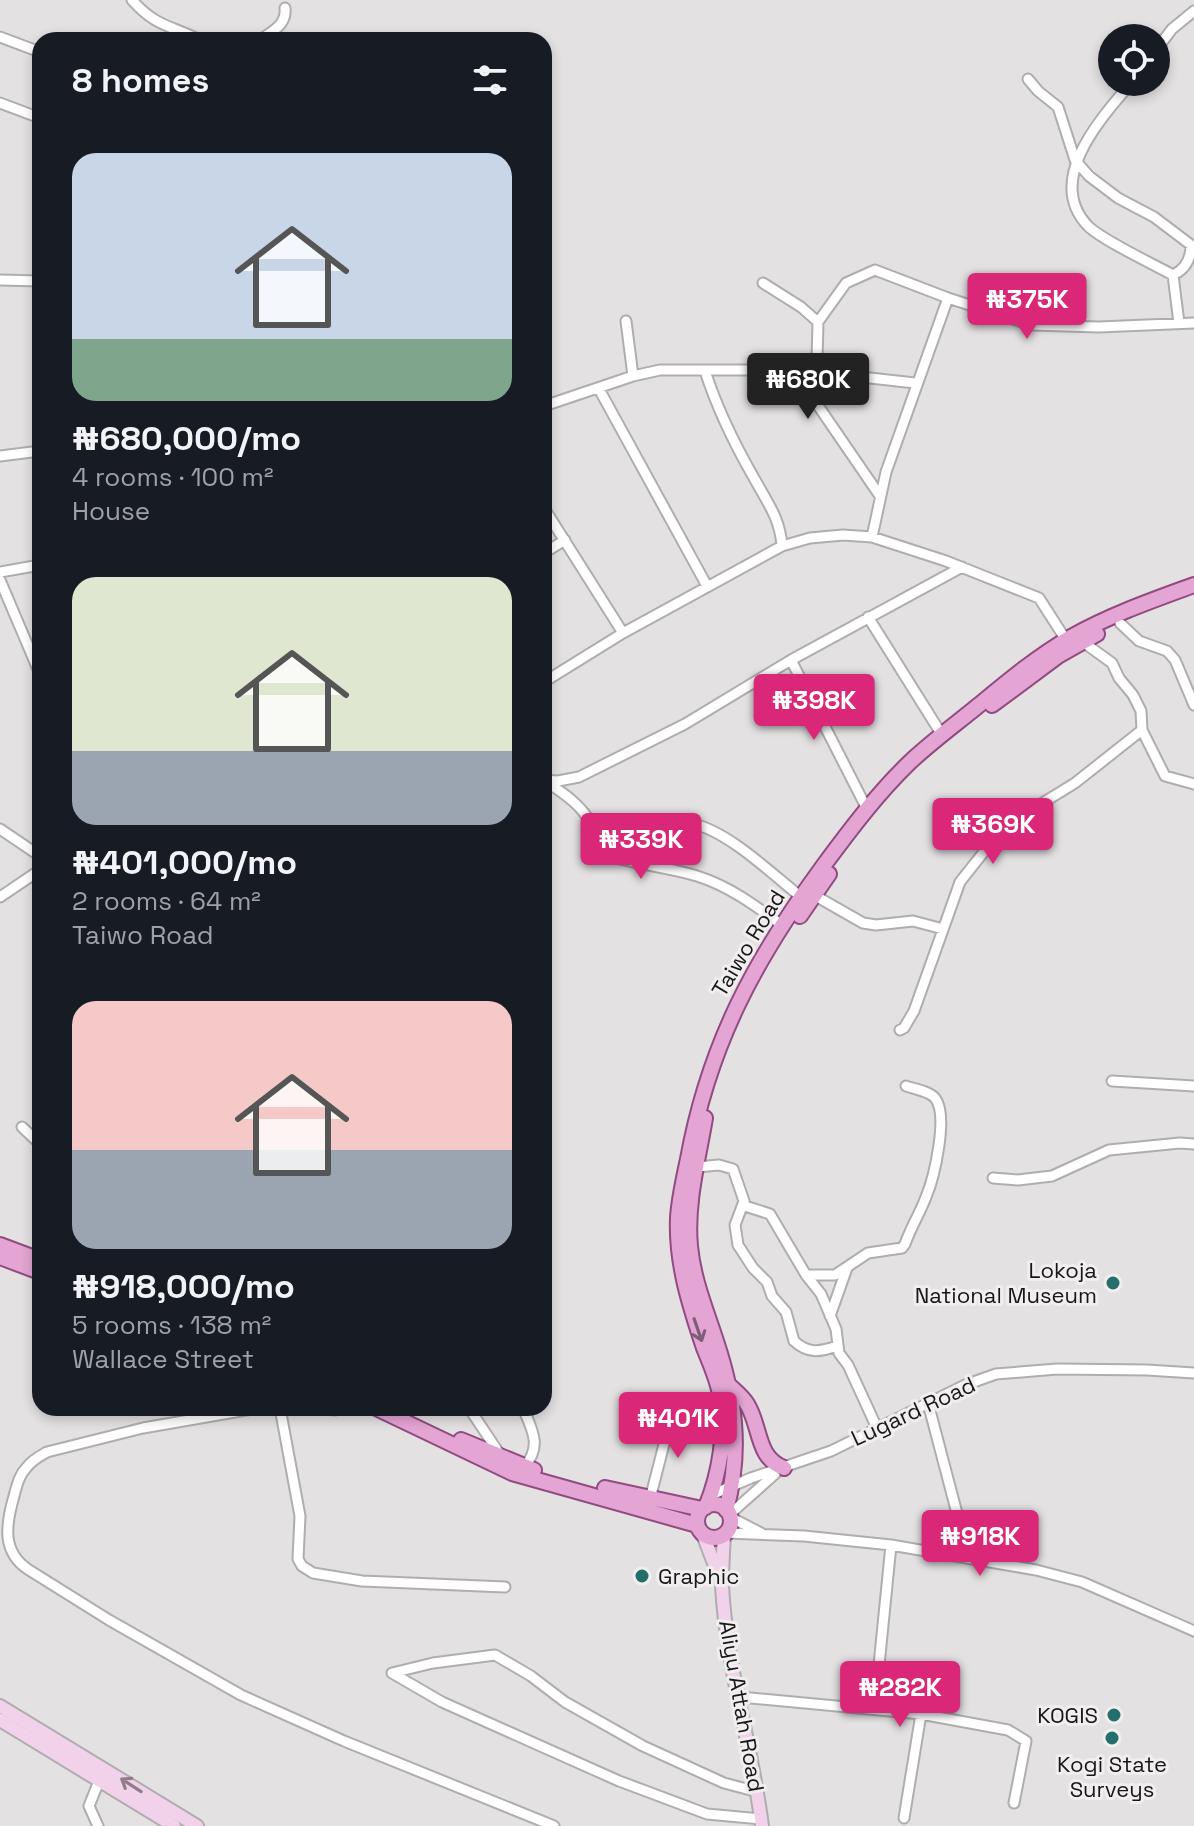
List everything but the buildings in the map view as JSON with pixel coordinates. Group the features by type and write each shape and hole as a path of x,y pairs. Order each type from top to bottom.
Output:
{"main road":[{"name":"Taiwo Road","path":"728,1514 735,1419 728,1384 696,1282 690,1245 690,1209 706,1114 723,1056 770,960 808,896 867,809 909,763 1015,675 1066,640 1097,624 1194,585"},
{"name":"Taiwo Road","path":"706,1503 722,1439 722,1408 720,1393 692,1314 679,1261 678,1218 691,1138 709,1070 735,1008 783,926 911,772 1058,656 1120,623 1194,592"},
{"path":"0,1245 32,1257"},
{"path":"0,1257 32,1269"},
{"path":"728,1384 747,1404 765,1452 782,1469"},
{"path":"394,1416 518,1470 700,1529 709,1537 725,1534"},
{"path":"407,1416 501,1456 518,1470 650,1499 719,1505 728,1514 730,1526 725,1534 722,1586"},
{"path":"706,1503 698,1516 700,1529 722,1586"},
{"name":"Aliyu Attah Road","path":"722,1586 733,1671 758,1792 761,1823"},
{"path":"0,1706 197,1826"},
{"path":"0,1720 174,1826"}],"street":[{"path":"132,0 161,26 178,32"},
{"path":"270,32 282,22 286,15 285,8"},
{"path":"1170,32 1194,11"},
{"path":"0,37 32,49"},
{"path":"1028,79 1058,107 1075,160 1089,176 1118,198 1154,217 1191,245 1191,263 1173,275"},
{"path":"1122,96 1075,160 1071,185 1076,212 1090,228 1173,275"},
{"path":"0,103 32,115"},
{"path":"880,496 819,407 811,371 817,360 818,322 846,283 875,270 1031,325 1099,327 1194,323"},
{"path":"1173,275 1179,323"},
{"path":"0,280 32,281"},
{"path":"763,283 801,307 818,322"},
{"path":"872,537 880,496 915,383 948,298"},
{"path":"626,321 633,376"},
{"path":"552,404 660,370 811,371 915,383"},
{"path":"705,371 741,453 774,511 781,529 782,546"},
{"path":"599,389 707,586"},
{"path":"0,456 32,452"},
{"path":"552,520 623,633"},
{"path":"552,677 623,633 782,546 810,538 843,535 872,537 962,567 1039,598 1066,640"},
{"path":"552,548 565,540"},
{"path":"0,572 32,566"},
{"path":"552,781 579,777 685,724 791,660 962,567"},
{"path":"0,580 32,655"},
{"path":"868,617 942,735"},
{"path":"1120,623 1139,641 1167,651 1175,660 1194,705"},
{"path":"1083,642 1112,663 1133,695 1141,711 1142,730 1165,776 1194,784"},
{"path":"791,660 867,809"},
{"path":"900,1030 914,1011 960,882 994,839 1036,807 1075,783 1142,730"},
{"path":"552,786 576,802 592,826 605,855 696,876 751,902 783,926"},
{"path":"679,837 693,824 706,826 808,896 863,923 876,925 913,921 943,929"},
{"path":"0,829 32,851"},
{"path":"0,897 32,875"},
{"path":"1112,1081 1194,1086"},
{"path":"806,1275 835,1275 868,1253 902,1248 926,1197 938,1154 940,1126 938,1100 932,1094 906,1086"},
{"path":"22,1127 32,1136"},
{"path":"993,1178 1018,1180 1052,1176 1109,1150 1194,1144"},
{"path":"697,1167 719,1165 733,1169 745,1206 770,1214 806,1275 821,1294 836,1329 837,1346 877,1428"},
{"path":"744,1201 735,1225 738,1245 786,1312 794,1341 808,1351 820,1352 837,1346"},
{"path":"830,1316 847,1268"},
{"name":"Lugard Road","path":"706,1503 751,1478 831,1451 980,1379 1013,1371 1132,1369 1194,1373"},
{"path":"928,1403 959,1521"},
{"path":"650,1499 672,1413"},
{"path":"213,1416 143,1428 47,1452 36,1459 18,1479 7,1529 11,1552 19,1563 69,1595 241,1695 344,1741 554,1826"},
{"path":"281,1416 300,1516 298,1559 302,1566 313,1573 348,1580 427,1586 489,1584 505,1587"},
{"path":"474,1416 501,1456"},
{"path":"518,1470 533,1457 534,1445 526,1416"},
{"path":"764,1534 728,1514 782,1469"},
{"path":"725,1534 804,1536 891,1545 1036,1570 1082,1582 1194,1631"},
{"path":"877,1685 891,1545"},
{"path":"758,1792 724,1783 643,1746 565,1702 531,1676 495,1655 433,1663 392,1673 442,1702 619,1781 707,1814 761,1823"},
{"path":"740,1697 921,1714 1008,1730 1026,1741 1014,1803"},
{"path":"904,1818 921,1714"},
{"path":"98,1826 89,1806 99,1781"}],"place":[{"name":"Lokoja National Museum","path":"1113,1283"},
{"name":"Graphic","path":"642,1576"},
{"name":"KOGIS","path":"1114,1715"},
{"name":"Kogi State Surveys","path":"1112,1738"}]}
